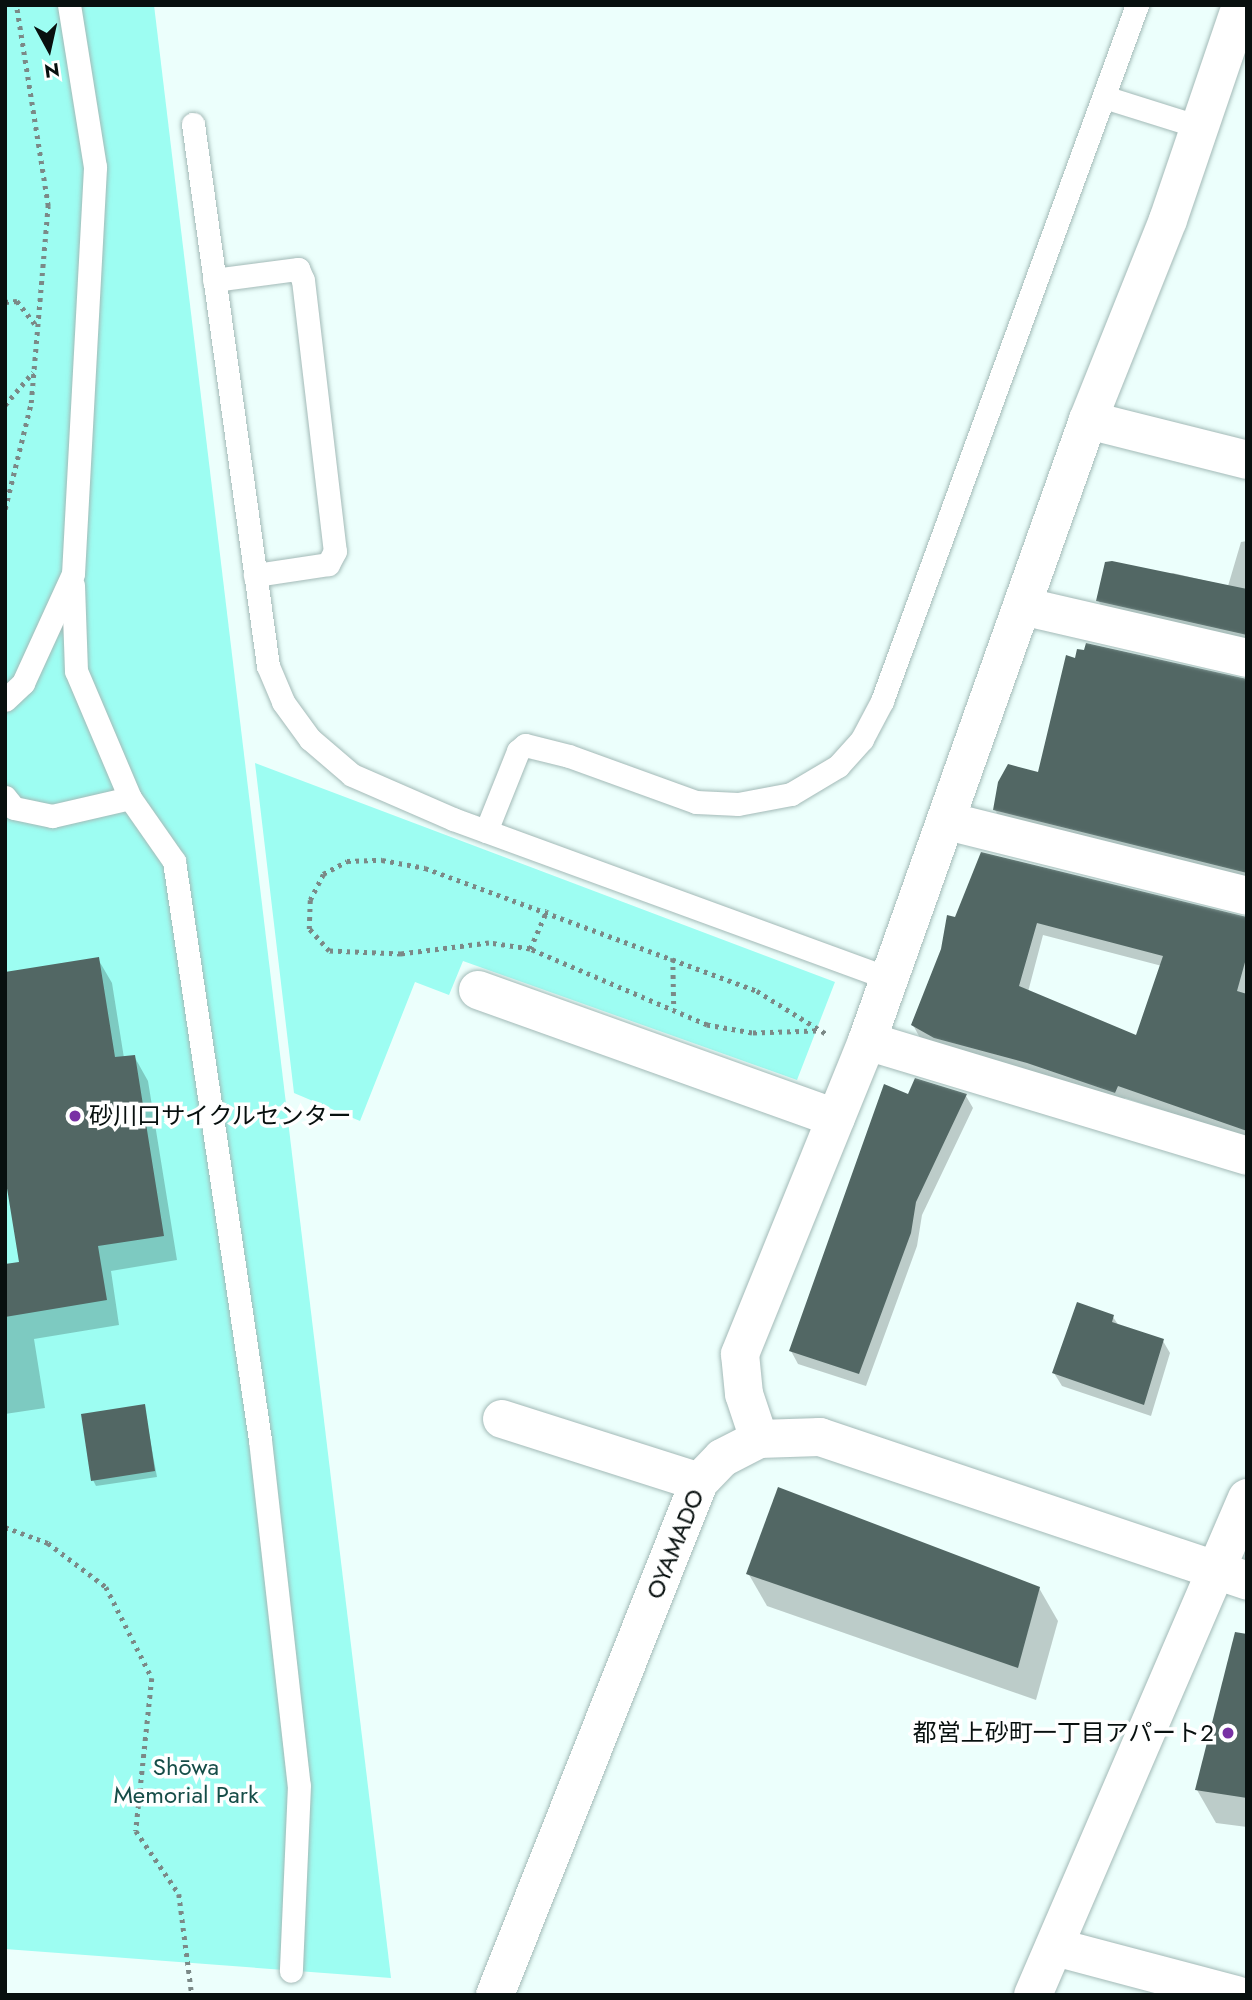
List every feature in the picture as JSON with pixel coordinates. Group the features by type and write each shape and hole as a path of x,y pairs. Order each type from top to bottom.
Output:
{"street":[{"path":"759,1440 744,1394 740,1354 867,1041 1088,420 1168,220 1241,5"},
{"path":"1088,420 1247,460"},
{"path":"1021,606 1247,658"},
{"path":"947,821 1247,895"},
{"path":"478,990 836,1118"},
{"path":"867,1041 1247,1156"},
{"path":"502,1419 699,1482"},
{"name":"OYAMADO","path":"495,1995 699,1482 722,1458 759,1440 820,1437 1230,1576"},
{"path":"1032,1995 1230,1576 1247,1498"},
{"path":"1055,1947 1237,1995"}],"lane":[{"path":"69,5 94,167 73,574 76,671 130,798 174,861 260,1440 299,1784 291,1971"},
{"path":"486,831 518,751 525,745 569,756 696,802 738,804 791,793 838,766 862,739 882,701 1137,5"},
{"path":"1104,97 1200,127"},
{"path":"193,124 268,666 283,702 310,739 352,775 486,831 890,979"},
{"path":"214,280 298,269 303,280 335,551 328,564 255,575"},
{"path":"5,700 23,683 73,574"},
{"path":"5,797 15,808 52,816 130,798"}],"path":[{"path":"5,509 33,372 48,206 16,5"},
{"path":"5,302 17,301 37,328"},
{"path":"5,405 33,372"},
{"path":"382,860 425,868 547,910 757,991 816,1031 752,1033 707,1025 530,949 489,943 401,954 329,951 309,929 310,900 323,874 347,861 382,860"},
{"path":"530,949 547,910"},
{"path":"673,958 674,1009"},
{"path":"5,1527 48,1543 106,1587 152,1678 136,1831 179,1894 192,1995"}],"green space":[{"name":"Shōwa Memorial Park","path":"5,5 154,5 391,1978 5,1949"},
{"path":"255,763 835,982 797,1080 463,961 449,995 415,982 360,1121 294,1093"}],"building":[{"path":"1112,561 1247,589 1247,635 1096,601 1105,562"},
{"path":"1086,643 1247,679 1247,873 993,810 998,782 1008,764 1038,772 1066,655 1075,658 1077,649 1084,650"},
{"path":"981,852 1247,917 1247,955 1237,991 1247,994 1247,1131 1118,1086 1115,1093 1027,1063 934,1038 911,1025 941,949 947,915 955,917","holes":["1037,923 1163,956 1136,1035 1019,986"]},
{"name":"砂川口サイクルセンター","path":"99,957 115,1057 135,1055 164,1236 98,1246 107,1300 5,1317 5,1264 19,1262 5,1176 5,972"},
{"path":"915,1078 967,1094 916,1202 911,1233 859,1374 789,1351 884,1084 908,1094"},
{"path":"1077,1302 1114,1315 1112,1322 1164,1339 1144,1405 1052,1373"},
{"path":"145,1404 155,1471 91,1481 81,1414"},
{"path":"778,1487 1040,1587 1018,1668 746,1574"},
{"name":"都営上砂町一丁目アパート2","path":"1235,1632 1247,1634 1247,1798 1195,1790"}],"place":[{"name":"砂川口サイクルセンター","path":"75,1116"},
{"name":"都営上砂町一丁目アパート2","path":"1228,1733"}]}
